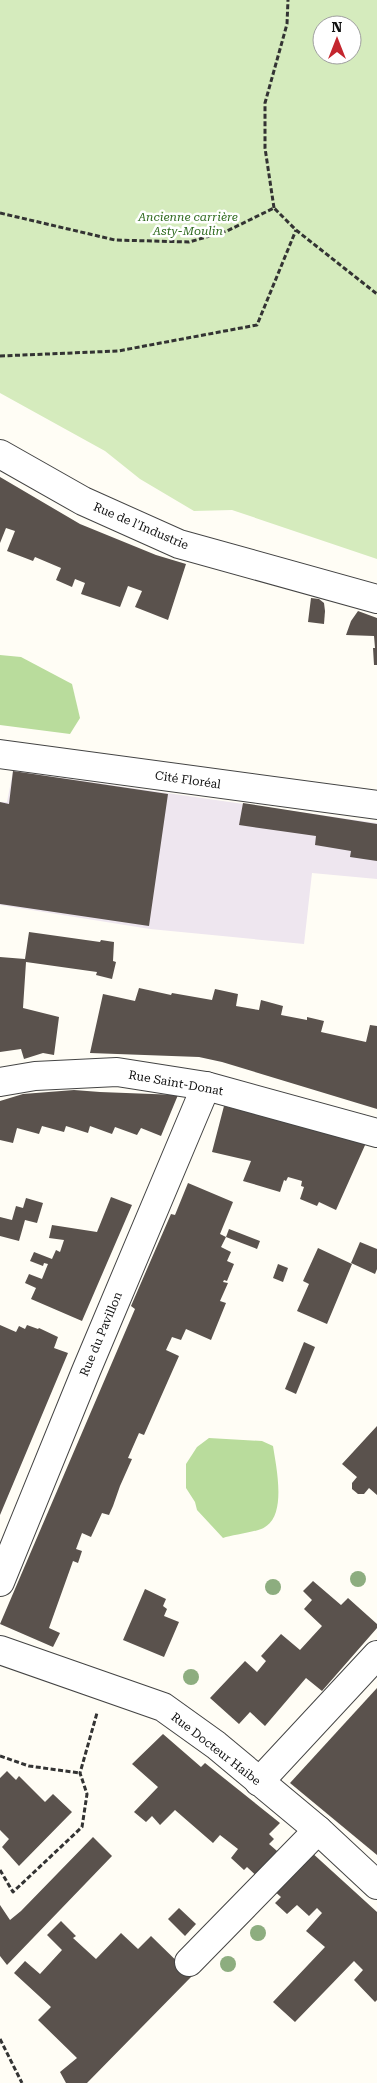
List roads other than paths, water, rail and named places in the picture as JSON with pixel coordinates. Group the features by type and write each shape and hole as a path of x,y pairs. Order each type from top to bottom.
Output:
{"street":[{"name":"Rue de l'Industrie","path":"0,454 83,501 179,544 377,599"},
{"name":"Cité Floréal","path":"0,754 377,804"},
{"name":"Rue Saint-Donat","path":"0,1082 35,1076 116,1072 206,1086 377,1133"},
{"name":"Rue du Pavillon","path":"0,1582 86,1371 206,1086"},
{"name":"Rue Docteur Haibe","path":"0,1650 162,1707 216,1745 318,1830 377,1885"},
{"path":"259,1782 377,1655"},
{"path":"189,1962 318,1830"}],"park label":[{"name":"Ancienne carrière Asty-Moulin","path":"188,224"}]}
